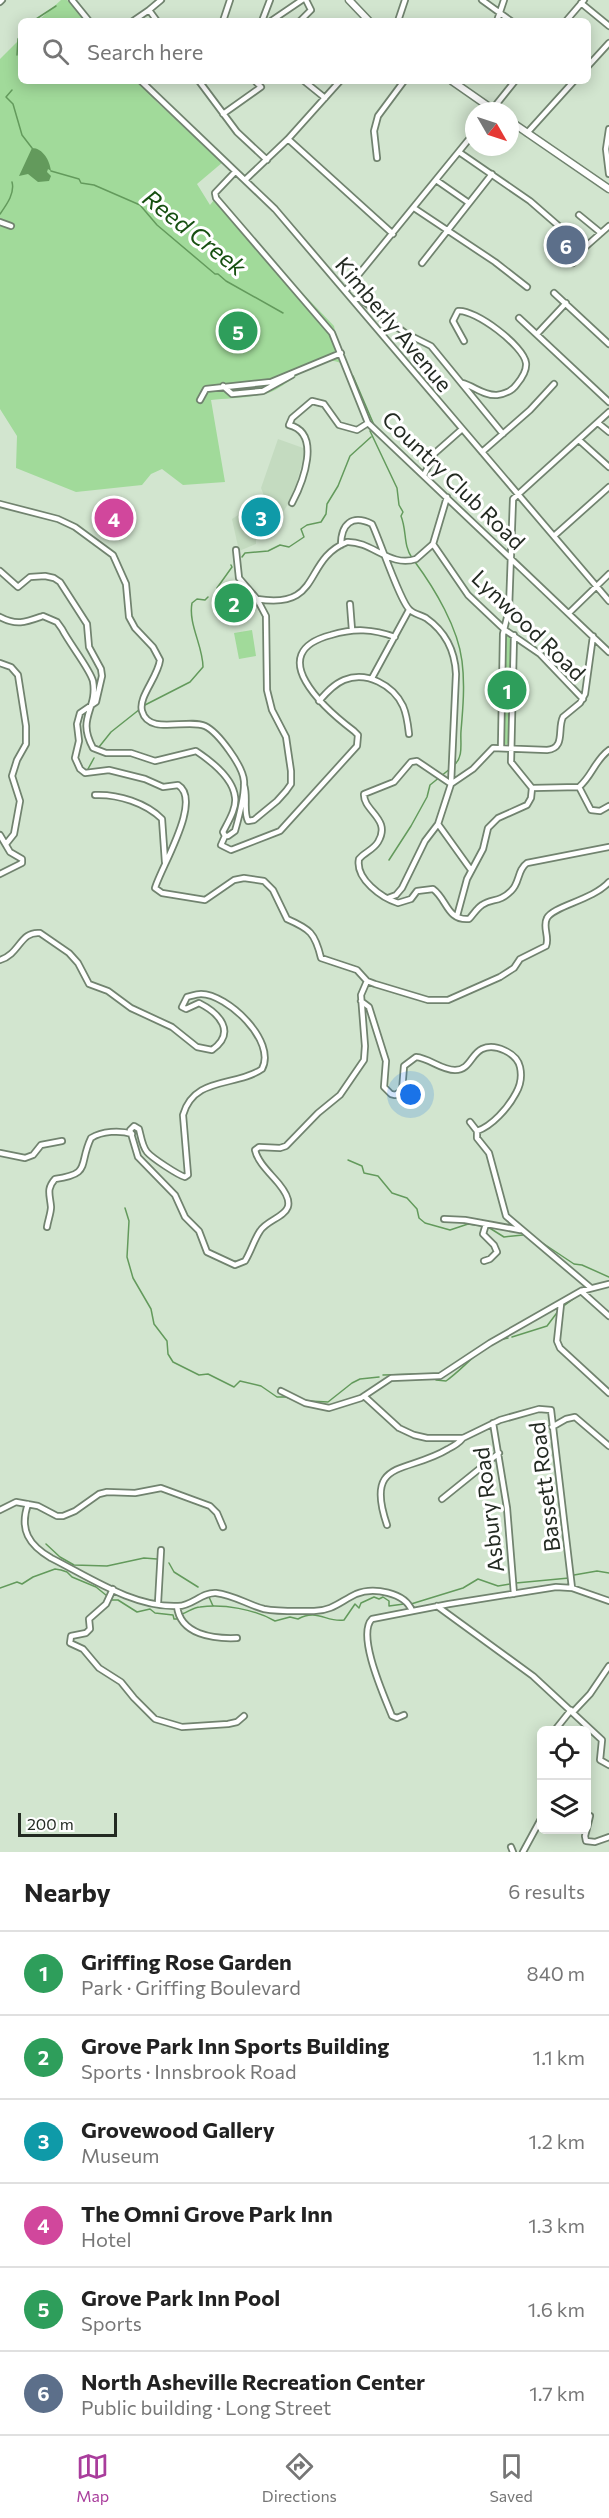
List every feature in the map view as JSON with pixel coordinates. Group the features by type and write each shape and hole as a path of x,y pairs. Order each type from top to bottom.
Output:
{"main road":[{"path":"349,0 366,18"},
{"path":"457,84 482,102"},
{"path":"519,127 609,189"}],"street":[{"path":"72,0 87,18"},
{"path":"137,18 161,0"},
{"path":"225,18 230,0"},
{"path":"263,18 270,0"},
{"path":"276,18 304,0 310,9 302,18"},
{"path":"399,18 405,0"},
{"path":"482,0 508,18"},
{"path":"498,18 504,0"},
{"path":"569,18 583,2 609,26"},
{"path":"149,10 155,18"},
{"path":"591,63 609,43"},
{"name":"Kimberly Avenue","path":"144,84 275,209 609,602"},
{"path":"201,84 237,132 267,160"},
{"path":"223,114 261,87 258,84"},
{"path":"308,84 325,98"},
{"path":"245,180 288,139 337,84"},
{"path":"377,158 374,131 378,116 402,84"},
{"path":"499,102 513,84"},
{"path":"527,133 571,84"},
{"path":"609,129 609,174"},
{"path":"288,139 393,234"},
{"path":"346,290 465,144"},
{"path":"459,152 530,201 584,248"},
{"name":"Country Club Road","path":"235,172 215,193 216,198 332,333 368,423 609,652"},
{"path":"422,263 492,174"},
{"path":"436,180 469,203"},
{"path":"414,207 446,231 495,262 527,287"},
{"path":"579,215 601,233"},
{"path":"0,222 11,226"},
{"path":"573,263 584,248 609,226"},
{"path":"554,293 609,344"},
{"path":"354,300 358,298 362,300 405,333 431,346 503,435"},
{"path":"537,334 566,303"},
{"path":"462,383 486,394 497,395 514,388 526,368 523,354 493,327 476,315 462,310 458,311 453,321 464,341"},
{"path":"519,318 609,402"},
{"path":"201,400 206,389 271,382 340,353"},
{"path":"223,386 232,394 263,392 282,383 294,373"},
{"path":"482,452 503,435 554,384"},
{"path":"292,503 308,450 303,431 299,427 289,425 292,418 312,401 324,404 339,425 357,430 368,423"},
{"path":"501,747 513,499 609,412"},
{"path":"598,423 609,432"},
{"path":"424,475 435,453 461,430"},
{"path":"579,440 609,467"},
{"path":"554,536 609,487"},
{"path":"257,599 277,602 295,598 305,588 328,554 341,545 355,542 394,560 414,560 433,544 447,497"},
{"path":"0,504 58,519 89,537 113,555 119,564 128,596 129,617 160,660 155,679 142,700 145,718 152,723 198,724 216,733 240,770 247,795 246,817 248,821 277,801 291,784 291,771 286,737 282,724 272,710 267,690 266,616 257,599 239,578 236,550"},
{"path":"341,545 343,527 347,522 355,520 372,524 382,543 383,555 410,610 439,629 455,657 451,784 438,824 425,841 402,888 396,895 388,898"},
{"name":"Lynwood Road","path":"433,544 468,595 505,630 540,654 583,699"},
{"path":"0,571 18,587 30,577 54,578 60,582 87,624 89,648 101,669 102,676 96,702 80,713 76,724 79,741 75,758 80,769 85,773 109,770 133,775 163,787 178,784 184,792 184,817 181,830 155,888 162,893 205,900 234,880 244,878 264,881 273,890 285,917 307,929 313,935 321,957 357,970 367,981 428,1000 441,1001 454,998 500,977 511,971 520,959 543,949 548,940 545,926 549,915 563,906 594,895 609,882"},
{"path":"569,613 609,574"},
{"path":"350,604 352,630"},
{"path":"372,678 410,610"},
{"path":"0,617 11,623 20,624 43,615 57,622 93,680 85,730 93,748 97,751 131,753 155,761 196,751 213,764 228,780 236,797 234,808 223,832 225,836 221,845 231,850 280,831 357,746 358,735 319,701 310,690 303,673 301,658 312,641 352,630 377,631 395,637"},
{"path":"457,916 471,870 483,849 488,828 498,818 527,805 531,798 532,788 511,762 514,635"},
{"path":"451,784 473,769 493,748 552,750 559,742 563,717 583,699 593,636"},
{"path":"0,663 11,667 18,675 26,726 26,744 17,760 12,776 20,801 14,834 6,844"},
{"path":"319,701 344,680 359,677 372,678 388,688 402,704 409,734"},
{"path":"532,788 579,787 585,783 594,763 609,750"},
{"path":"451,784 417,761 411,762 394,782 364,794 363,798 367,805 378,818 381,832 376,845 359,859 358,866 381,895 399,903 406,902 417,891 433,889 440,895 447,910 463,920 469,919 483,904 502,899 514,888 520,871 527,863 609,847"},
{"path":"225,836 235,831 244,782"},
{"path":"579,787 591,810 600,811 609,806"},
{"path":"95,795 113,795 156,813 162,819 165,862"},
{"path":"438,824 471,870"},
{"path":"0,835 11,854 22,859 21,863 0,874"},
{"path":"0,960 12,955 26,937 40,933 69,953 78,963 89,984 108,991 131,1008 172,1027 197,1047 212,1050 221,1042 224,1033 223,1023 213,1010 199,1003 186,1009 182,1007 187,997 202,994 232,1008 258,1034 265,1057 262,1069 200,1092 190,1100 185,1109 183,1115 188,1175 185,1177 177,1174 148,1152 138,1127 131,1128 138,1157 175,1195 185,1217 199,1231 207,1252 235,1265 242,1263 250,1253 260,1230 282,1216 287,1206 287,1198 281,1186 257,1157 255,1150 259,1147 286,1146 318,1113 340,1095 360,1066 365,1054 361,1001 362,990 367,981"},
{"path":"361,1001 369,1008 374,1028 380,1037 386,1065 384,1087 391,1094 395,1095 402,1091 404,1066 411,1059 420,1058 453,1070 466,1066 478,1052 485,1048 507,1052 515,1057 521,1074 516,1092 490,1124 477,1131"},
{"path":"470,1122 477,1131 477,1138 489,1153 506,1216 591,1287"},
{"path":"47,1227 51,1209 48,1193 50,1185 55,1179 70,1177 80,1171 91,1138 98,1134 116,1131 132,1134"},
{"path":"0,1153 25,1158 33,1154 40,1145 62,1141"},
{"path":"444,1219 520,1230"},
{"path":"484,1261 497,1252 483,1234 486,1224"},
{"path":"281,1391 305,1403 325,1408 339,1406 364,1396 392,1378 436,1378 444,1375 490,1343 581,1291 609,1284"},
{"path":"581,1291 609,1316"},
{"path":"561,1304 557,1341 560,1348 609,1393"},
{"name":"Bassett Road","path":"364,1396 399,1428 427,1438 463,1438 494,1423 548,1408 551,1410 572,1588"},
{"path":"552,1427 575,1417 609,1446"},
{"name":"Asbury Road","path":"494,1423 507,1508 514,1594"},
{"path":"387,1525 379,1496 388,1475 440,1454 463,1438"},
{"path":"442,1499 498,1453"},
{"path":"0,1510 12,1502 38,1506 57,1516 63,1516 106,1491 135,1493 161,1488 210,1506 217,1513 223,1527"},
{"path":"28,1504 24,1529 32,1544 51,1558 139,1600 177,1606 213,1593 236,1597 268,1610 318,1611 333,1608 358,1593 377,1592 397,1596 407,1603 412,1611"},
{"path":"158,1604 161,1550"},
{"path":"114,1588 109,1598 89,1619 90,1629 86,1633 71,1636 70,1643 83,1649 99,1668 121,1682 155,1719 182,1727 228,1724 237,1722 244,1716"},
{"path":"404,1715 397,1718 392,1716 370,1654 368,1627 372,1619 552,1588 572,1588 609,1601"},
{"path":"177,1606 180,1617 195,1631 207,1636 237,1638"},
{"path":"437,1606 533,1676 572,1711 602,1740 600,1760 609,1765"},
{"path":"559,1726 590,1694 609,1666"},
{"path":"523,1852 537,1826"},
{"path":"587,1834 586,1841 596,1842 609,1837"}],"shaded area":[{"path":"61,0 67,0 84,18 41,18"},
{"path":"18,41 18,84 141,84 158,103 223,162 197,184 210,205 214,200 334,326 341,363 333,361 315,365 267,393 211,400 225,482 183,485 162,469 151,474 142,485 76,492 16,468 17,436 0,409 0,59"},
{"path":"32,148 39,150 47,159 51,171 48,169 47,172 51,176 49,181 38,182 28,174 19,176"},
{"path":"278,439 306,449 293,496 277,522 256,537 256,544 239,551 232,519 265,498 261,488"},
{"path":"252,630 256,656 239,659 234,633"},
{"path":"508,635 511,638 509,742 506,745 502,742 504,638"}],"waterway":[{"name":"Reed Creek","path":"38,18 56,6"},
{"name":"Reed Creek","path":"17,55 18,39"},
{"name":"Reed Creek","path":"12,90 6,97 13,104 22,135 32,148"},
{"name":"Reed Creek","path":"51,171 79,179 81,183 94,185 140,205 157,225 215,274 283,313"},
{"path":"0,214 8,202 12,182"},
{"name":"Reed Creek","path":"353,376 374,425"},
{"name":"Reed Creek","path":"370,431 397,488 399,505 403,512 401,516 406,543 412,558"},
{"path":"242,557 245,553 268,551 280,545 289,547 304,537 301,529 321,522 350,456 371,437"},
{"name":"Reed Creek","path":"415,562 445,609 460,648 464,687 461,749 454,765"},
{"path":"217,588 232,567 231,565"},
{"path":"143,706 190,682 203,667 191,611 192,603 197,599 205,600 208,597"},
{"path":"99,747 111,732 140,709"},
{"path":"88,769 94,758"},
{"name":"Reed Creek","path":"389,860 427,797 430,785 451,768"},
{"path":"348,1160 362,1166 364,1173 378,1176 392,1193 407,1198 417,1209 419,1218 425,1223 450,1230 468,1224 483,1226"},
{"path":"125,1208 129,1221 127,1257 133,1278 151,1309 154,1324 167,1341 168,1354 173,1362 199,1375 208,1374 234,1387 240,1381 261,1386 277,1397 297,1401"},
{"path":"488,1227 504,1237 523,1235"},
{"path":"538,1240 574,1264 582,1265 609,1277"},
{"path":"586,1292 609,1286"},
{"path":"565,1305 580,1294"},
{"path":"512,1337 547,1326 559,1310"},
{"path":"436,1380 446,1381 491,1344 508,1338"},
{"path":"383,1375 424,1374"},
{"path":"309,1401 328,1402 360,1379 379,1377"},
{"path":"46,1544 60,1557 74,1565 107,1566 144,1558 157,1559"},
{"path":"169,1563 174,1572 198,1587"},
{"path":"0,1588 17,1582 22,1584 33,1577 55,1569 61,1570 96,1587 112,1600 118,1600 137,1612 150,1609 155,1613 173,1615 174,1619 178,1619"},
{"path":"574,1575 597,1571 609,1573"},
{"path":"516,1583 569,1578"},
{"path":"411,1604 463,1588 478,1579 498,1586 510,1584"},
{"path":"209,1597 213,1606"},
{"path":"182,1614 198,1607 219,1606 239,1608 275,1621 290,1617 298,1619 311,1615 344,1620 355,1604 359,1608 361,1603 374,1597 379,1599 383,1597 389,1601 389,1606 404,1604"}],"place":[{"name":"North Asheville Recreation Center","path":"566,245"},
{"name":"Grove Park Inn Pool","path":"238,331"},
{"name":"Grovewood Gallery","path":"261,517"},
{"name":"The Omni Grove Park Inn","path":"114,518"},
{"name":"Grove Park Inn Sports Building","path":"234,603"},
{"name":"Griffing Rose Garden","path":"507,690"}]}
